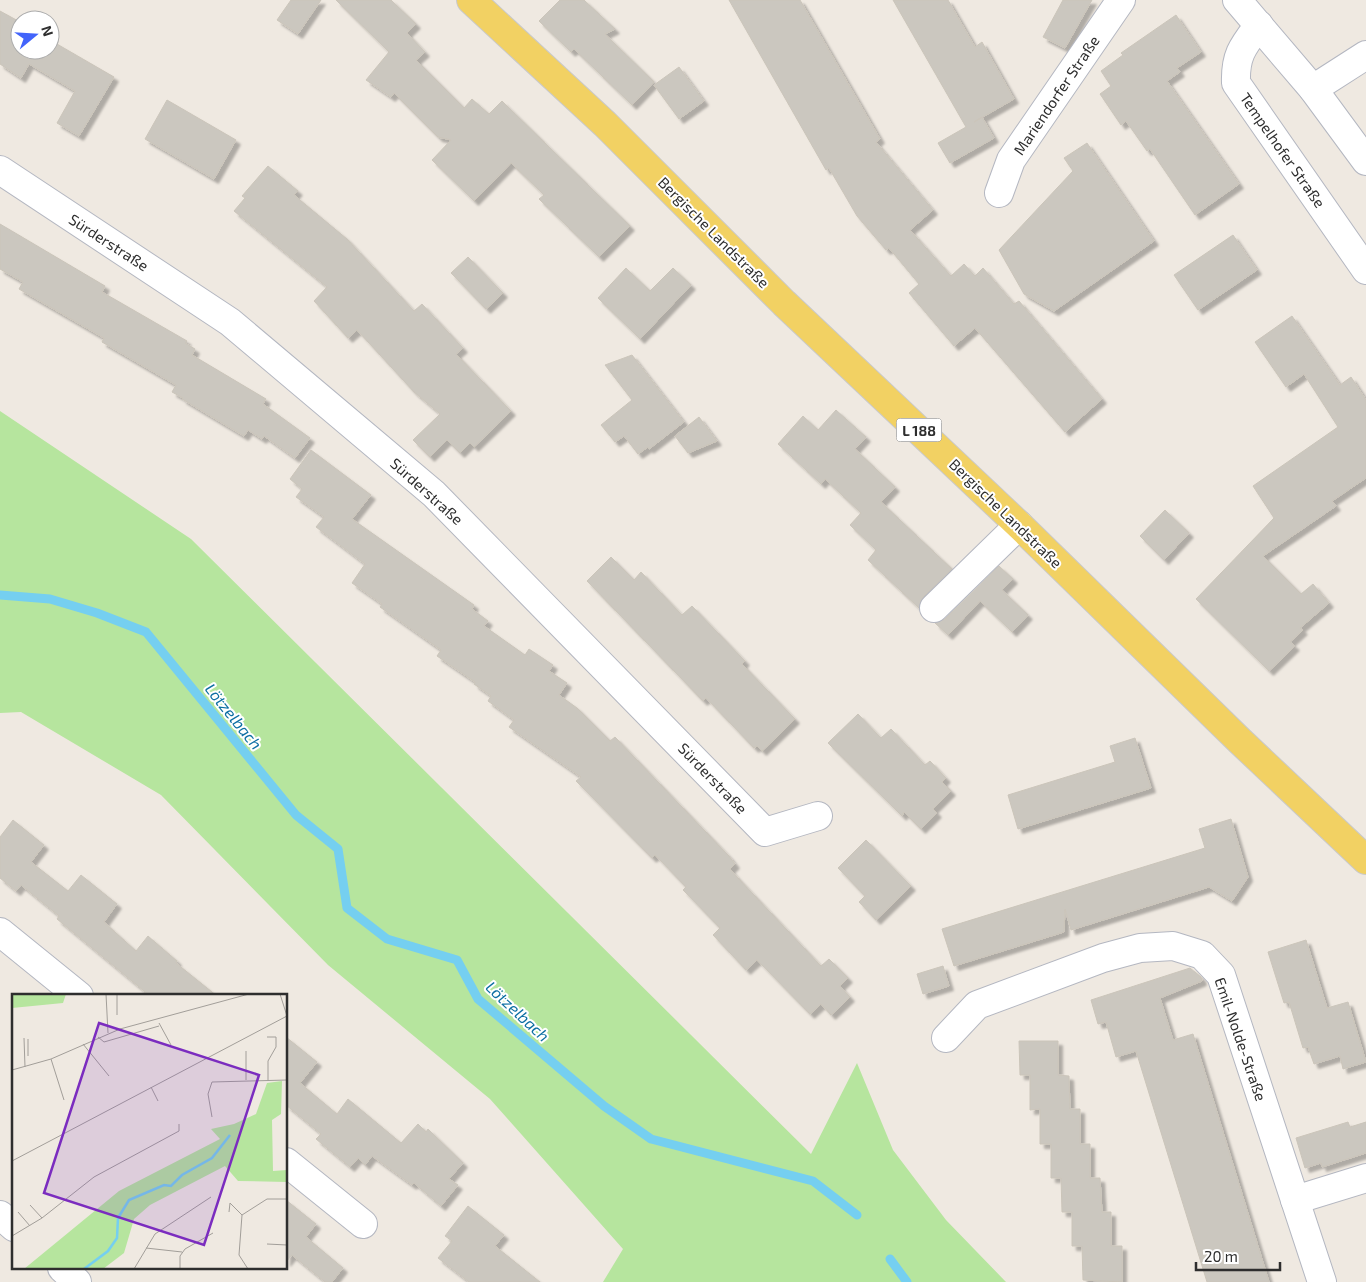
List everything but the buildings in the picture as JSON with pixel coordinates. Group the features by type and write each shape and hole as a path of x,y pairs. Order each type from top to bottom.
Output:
{"main road":[{"name":"Bergische Landstraße","path":"471,0 605,124 784,303 1020,525 1238,740 1366,860"}],"street":[{"name":"Mariendorfer Straße","path":"998,193 1011,160 1121,0"},
{"path":"1237,0 1313,89 1366,161"},
{"name":"Tempelhofer Straße","path":"1259,25 1240,51 1236,66 1236,83 1366,270"},
{"path":"1313,89 1366,55"},
{"name":"Sürderstraße","path":"0,170 230,322 434,494 765,832 818,816"},
{"path":"934,608 1020,525"},
{"path":"0,932 77,994"},
{"name":"Emil-Nolde-Straße","path":"946,1038 977,1005 1103,958 1140,948 1173,946 1202,955 1221,976 1322,1282"},
{"path":"288,1164 363,1224"},
{"path":"1295,1200 1366,1178"},
{"path":"0,1215 12,1225"},
{"path":"64,1270 77,1282"}],"green space":[{"path":"0,411 191,539 811,1154 857,1063 893,1150 946,1220 1006,1282 603,1282 623,1249 490,1099 328,965 161,795 21,712 0,713"}],"waterway":[{"name":"Lötzelbach","path":"0,595 50,599 97,613 146,632 296,815 338,849 347,908 387,939 457,960 478,999 604,1106 651,1139 813,1181 857,1215"},
{"name":"Lötzelbach","path":"890,1259 907,1282"}]}
